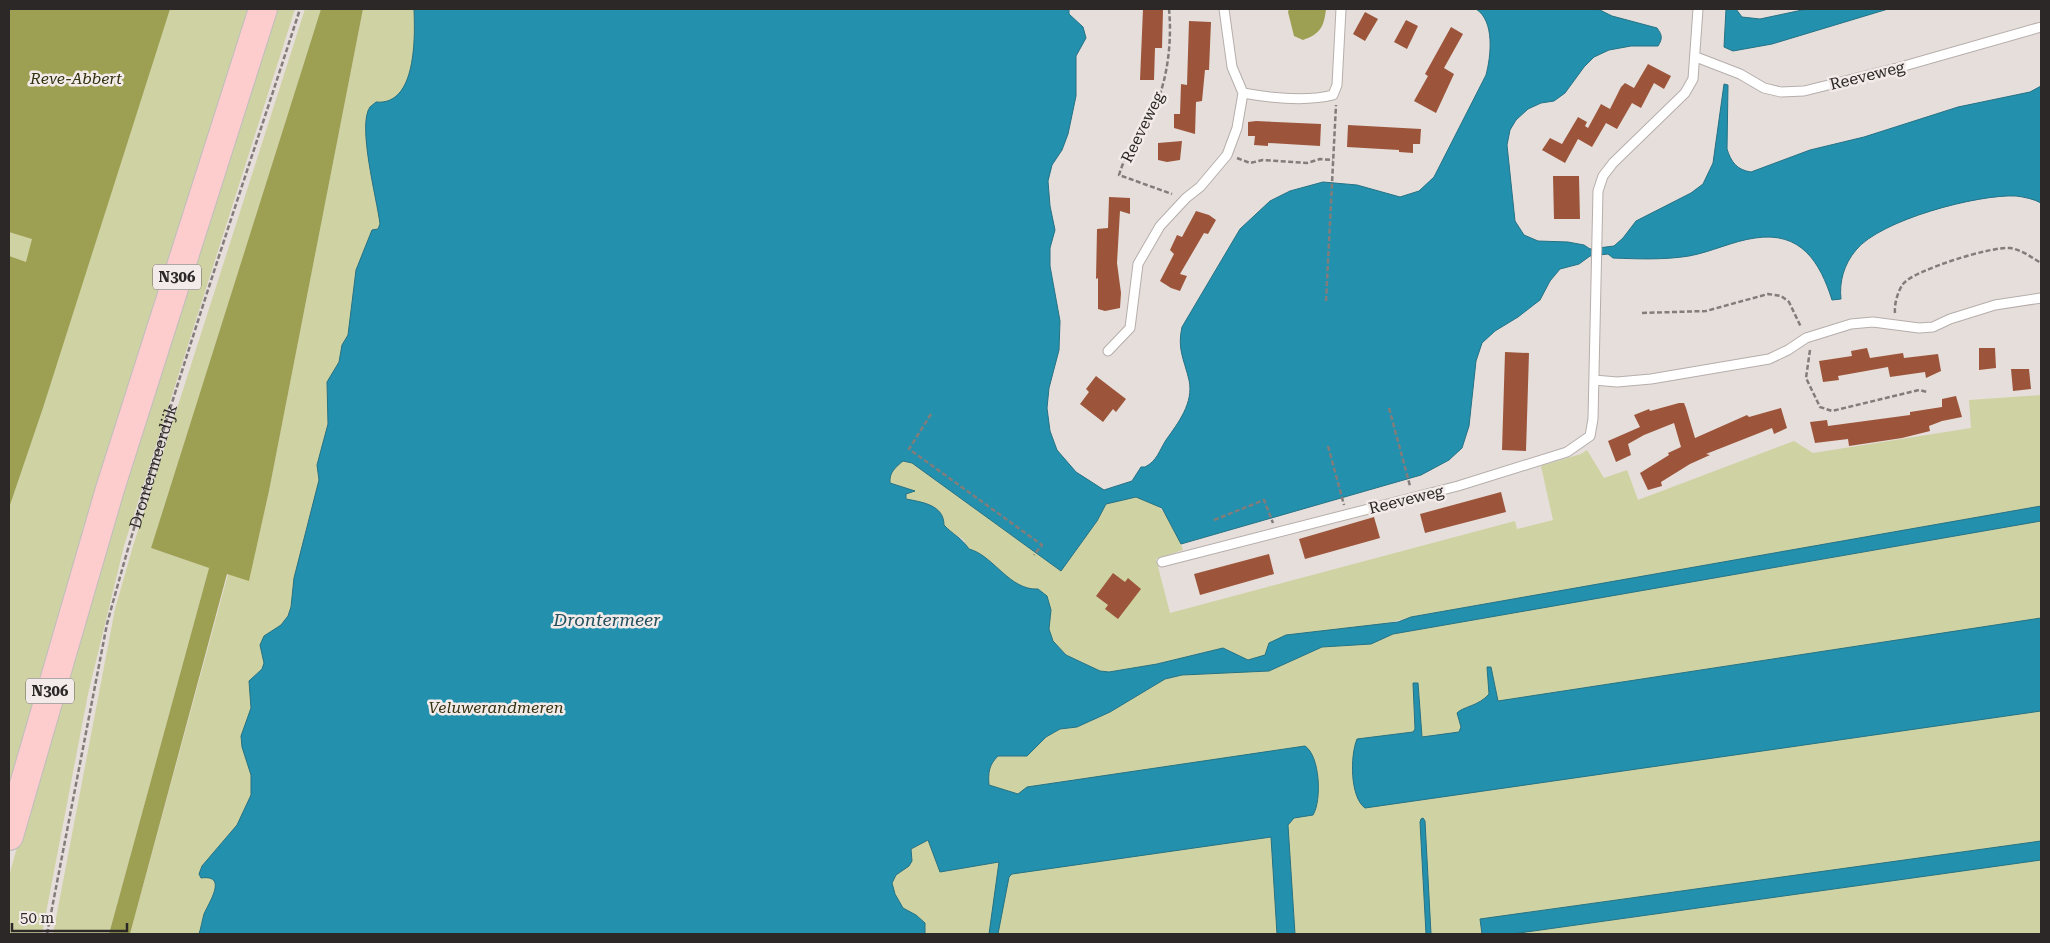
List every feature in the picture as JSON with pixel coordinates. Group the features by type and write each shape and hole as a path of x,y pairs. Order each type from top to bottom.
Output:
{"main road":[{"name":"N306","path":"9,836 112,479 263,9"}],"lane":[{"path":"1108,352 1130,328 1138,264 1160,226 1186,198 1200,187 1228,155 1237,128 1243,93 1232,67 1224,9"},
{"path":"1243,93 1264,97 1321,98 1333,95 1337,85 1341,9"},
{"name":"Reeveweg","path":"1162,562 1458,486 1567,452 1590,436 1593,419 1598,260 1598,191 1602,176 1627,148 1685,93 1694,79 1698,9"},
{"name":"Reeveweg","path":"1696,57 1740,74 1764,88 1781,92 1804,91 1897,68 2041,27"},
{"path":"1594,380 1617,382 1652,379 1769,360 1806,338 1851,324 1873,322 1919,328 1933,327 1950,319 1995,305 2041,298"}],"path":[{"name":"Drontermeerdijk","path":"48,934 109,616 167,423 300,9"},
{"name":"Reeveweg","path":"1169,9 1168,52 1163,84 1155,107 1132,144 1123,161 1119,175 1186,198"},
{"path":"1326,301 1336,104 1333,95"},
{"path":"1228,155 1250,163 1263,160 1307,163 1320,158 1333,160"},
{"path":"1896,324 1894,306 1903,284 1915,274 1992,249 2009,248 2022,250 2041,263"},
{"path":"1389,408 1413,497"},
{"path":"931,414 909,449 1042,545 1034,555"},
{"path":"1328,446 1347,514"},
{"path":"1214,520 1264,500 1277,532"}],"green space":[{"path":"9,9 250,9 32,708 9,796 9,508 43,408 161,35 9,505"},
{"name":"Reve-Abbert","path":"9,9 170,9 43,408 9,508 9,256 26,262 32,239 9,232"},
{"path":"274,9 295,9 124,546 88,694 42,934 9,934 9,876 75,641"},
{"path":"305,9 321,9 151,548 209,568 109,934 53,934 115,609 133,546"},
{"path":"321,9 363,9 269,491 249,581 227,574 130,934 109,934 209,568 151,548"},
{"name":"Drontermeer","path":"363,9 981,9 778,305 991,763 998,756 1027,756 1046,737 1060,729 1077,727 1110,712 1165,679 1309,646 1378,641 1393,634 2041,521 2041,934 130,934 228,574 249,580 269,491"},
{"path":"1289,9 1326,9 1324,21 1317,32 1303,40 1294,36 1288,12"},
{"path":"2041,395 2041,506 1411,617 1248,660 1223,648 1157,664 1109,672 1100,671 1066,655 1053,641 1049,629 1051,610 1038,589 1028,588 1010,579 986,558 969,549 963,539 950,532 920,502 906,500 906,494 914,491 890,483 892,473 898,465 903,461 912,463 1061,571 1097,521 1106,504 1133,497 1146,499 1154,503 1167,516 1177,533 1183,550 1156,559 1170,613 1515,521 1517,529 1553,520 1541,466 1581,454 1587,450 1604,478 1627,470 1638,500 1794,441 1813,453 1971,428 1969,400"}],"water":[{"name":"Drontermeer","path":"414,9 1069,9 1069,14 1083,27 1086,38 1076,56 1076,96 1068,134 1062,150 1052,165 1048,181 1050,206 1055,230 1050,248 1050,266 1060,321 1059,350 1049,388 1047,408 1050,431 1057,450 1076,472 1104,490 1132,481 1141,467 1145,467 1152,462 1184,412 1190,388 1180,342 1182,327 1240,229 1270,201 1290,191 1323,182 1357,185 1400,197 1419,191 1434,177 1486,75 1490,49 1489,30 1482,15 1476,9 1598,9 1612,16 1657,28 1660,33 1661,39 1658,46 1631,46 1609,50 1594,57 1584,67 1565,93 1554,101 1541,103 1528,109 1516,120 1510,130 1507,145 1515,221 1524,235 1538,241 1568,242 1584,245 1590,249 1614,246 1636,221 1691,193 1703,184 1713,163 1724,84 1728,85 1727,149 1735,165 1751,172 1810,150 1864,137 1958,107 2030,92 2041,86 2041,203 2029,198 2016,196 1978,199 1931,211 1886,229 1868,239 1848,261 1843,273 1841,299 1832,300 1821,273 1806,252 1785,239 1771,237 1747,239 1697,254 1680,257 1651,259 1613,258 1608,254 1590,256 1579,264 1560,269 1550,281 1540,300 1518,317 1495,331 1482,343 1476,361 1469,426 1462,448 1449,460 1421,475 1181,544 1162,508 1136,497 1106,504 1097,521 1061,571 912,463 903,461 892,473 890,483 915,491 906,494 906,499 925,503 936,509 943,518 944,525 969,549 986,558 1010,579 1028,588 1038,589 1047,596 1051,610 1049,629 1053,641 1066,655 1100,671 1109,672 1157,664 1223,648 1248,660 1265,655 1269,643 1286,635 1398,622 1411,617 2041,506 2041,521 1393,634 1371,644 1322,647 1269,671 1182,675 1165,679 1110,712 1077,727 1060,729 1046,737 1027,756 998,756 993,762 989,772 989,785 1018,794 1027,787 1305,746 1314,759 1318,779 1318,799 1313,815 1294,818 1288,825 1295,934 1277,934 1271,837 1012,874 1009,877 998,934 989,934 999,862 940,872 928,840 911,849 912,861 909,866 896,875 892,883 895,894 903,908 916,915 925,923 925,934 199,934 215,885 214,881 209,878 201,878 199,874 202,866 237,825 251,795 251,775 242,747 241,736 251,708 249,681 262,669 264,663 260,645 264,636 281,625 288,616 291,607 294,578 319,480 317,465 328,424 327,382 339,362 342,345 348,335 356,270 372,230 378,229 380,224 369,163 366,129 367,116 371,107 376,102 389,100 399,93 406,81 411,67 413,51"},
{"path":"1726,9 1736,9 1742,17 1760,19 1807,9 1888,9 1772,44 1733,51 1724,47"},
{"path":"2041,618 2041,711 1365,808 1356,795 1352,765 1357,739 1413,732 1415,729 1413,683 1418,683 1422,737 1459,732 1461,727 1457,713 1489,694 1487,667 1491,667 1498,701"},
{"path":"1423,818 1425,821 1431,934 1426,934 1420,822"},
{"path":"2041,841 2041,860 1512,934 1482,934 1480,919"}],"building":[{"path":"1143,9 1163,10 1162,48 1155,48 1154,80 1140,80"},
{"path":"1365,12 1378,19 1365,41 1353,34"},
{"path":"1406,20 1418,26 1407,49 1394,42"},
{"path":"1189,21 1211,22 1209,70 1205,70 1202,101 1196,102 1195,134 1174,128 1174,114 1180,114 1181,84 1187,85"},
{"path":"1451,27 1463,34 1444,68 1454,74 1436,113 1414,101 1428,76 1425,74"},
{"path":"1648,64 1671,76 1664,89 1654,83 1641,108 1632,103 1617,129 1606,123 1592,147 1578,139 1565,163 1542,150 1550,138 1562,144 1578,117 1587,122 1585,126 1588,128 1601,104 1610,109 1621,87 1625,83 1634,88"},
{"path":"1248,122 1321,124 1320,146 1268,143 1268,146 1254,145 1255,136 1248,136"},
{"path":"1348,125 1421,129 1420,144 1413,144 1413,153 1399,152 1399,150 1347,147"},
{"path":"1182,141 1180,160 1167,162 1158,160 1158,143"},
{"path":"1553,176 1579,176 1580,219 1554,219"},
{"path":"1109,197 1130,198 1130,214 1120,211 1117,263 1121,293 1120,308 1105,311 1098,309 1098,278 1096,279 1097,229 1108,228"},
{"path":"1196,211 1209,215 1216,220 1208,234 1204,233 1180,274 1187,276 1180,291 1160,281 1174,254 1170,250 1177,235 1182,237"},
{"path":"1867,348 1870,358 1903,353 1904,358 1938,354 1941,371 1926,378 1925,372 1890,377 1888,367 1838,376 1839,380 1823,382 1819,361 1852,356 1851,351"},
{"path":"1979,348 1995,348 1996,368 1979,370"},
{"path":"1505,352 1529,353 1526,451 1502,450"},
{"path":"2011,369 2029,369 2031,389 2013,391"},
{"path":"1096,376 1126,399 1116,412 1113,409 1103,422 1080,404 1089,392 1086,389"},
{"path":"1956,396 1962,417 1929,426 1930,431 1902,438 1849,446 1848,439 1815,443 1810,422 1827,420 1828,426 1910,415 1910,412 1942,407 1942,399"},
{"path":"1684,403 1695,438 1747,415 1749,417 1781,408 1787,428 1774,434 1772,428 1706,454 1710,455 1690,464 1661,482 1662,486 1648,490 1640,473 1669,455 1668,453 1681,447 1674,423 1644,435 1628,444 1631,455 1616,462 1608,441 1640,427 1634,415 1649,409 1650,411"},
{"path":"1501,492 1506,512 1425,533 1420,514"},
{"path":"1374,517 1380,538 1305,559 1299,539"},
{"path":"1269,554 1274,574 1200,595 1194,574"},
{"path":"1113,573 1125,582 1128,578 1141,589 1118,619 1105,609 1108,605 1096,596"}],"park label":[{"name":"Veluwerandmeren","path":"496,707"}]}
